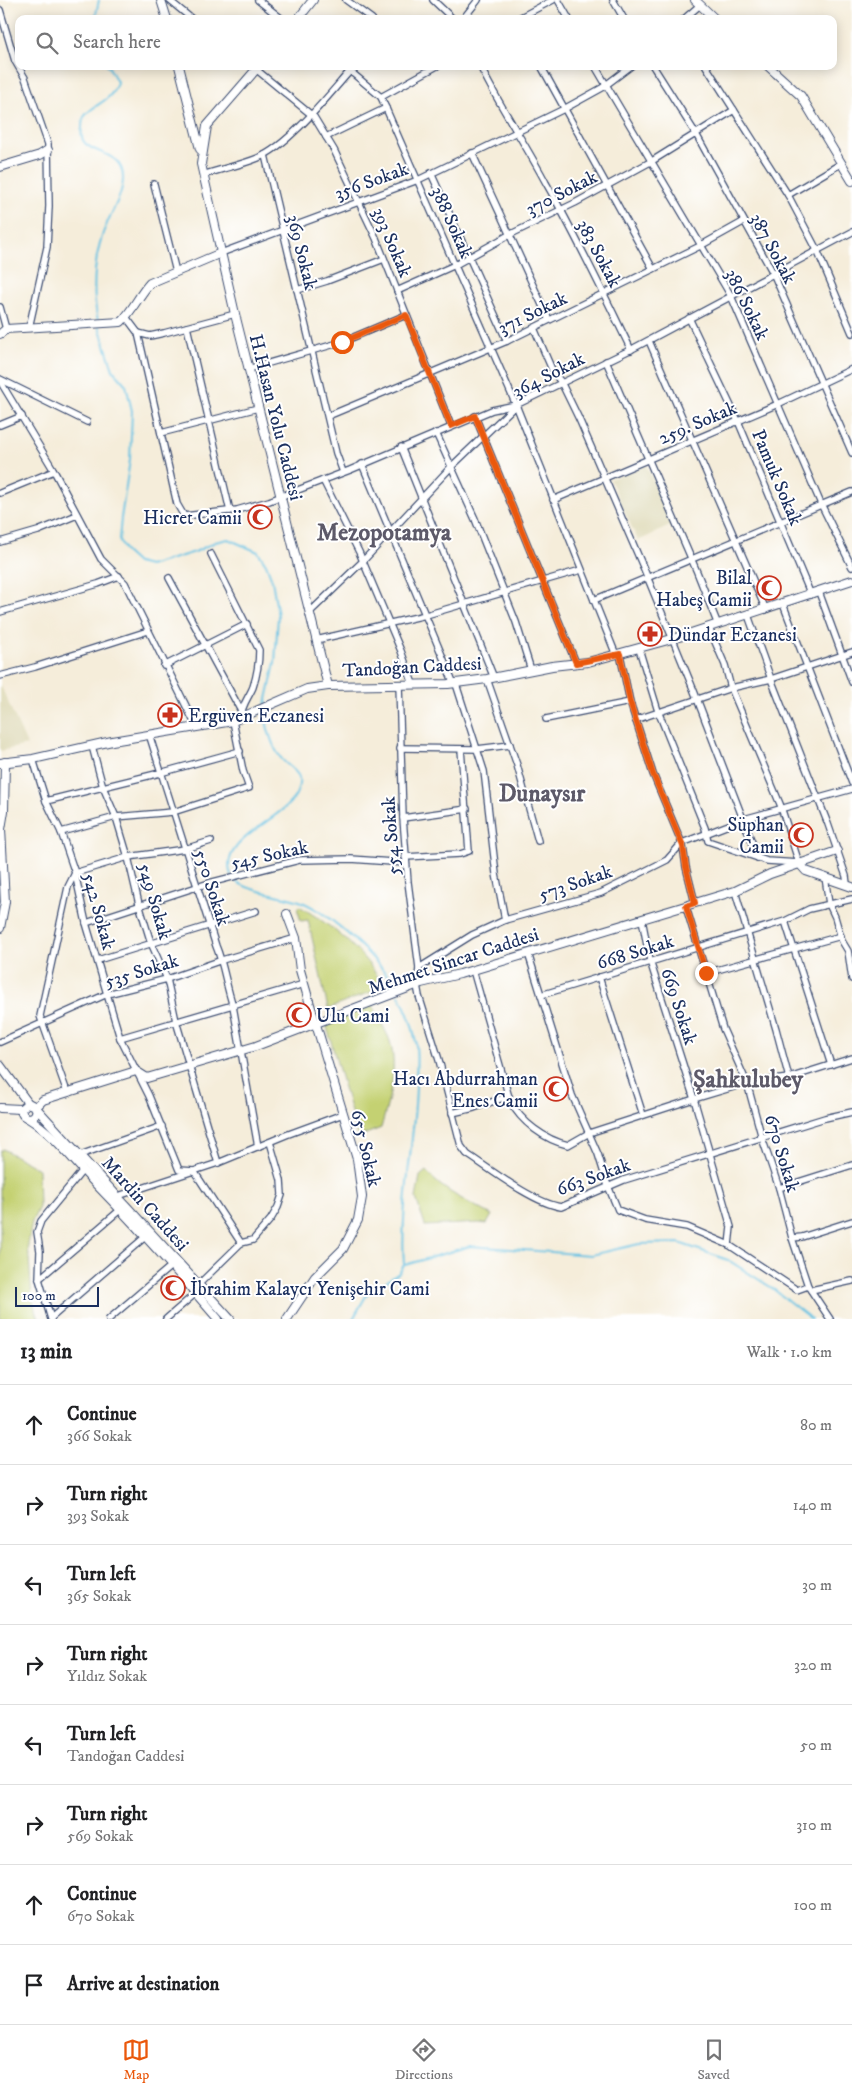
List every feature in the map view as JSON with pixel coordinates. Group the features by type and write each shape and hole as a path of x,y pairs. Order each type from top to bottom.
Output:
{"street":[{"path":"161,0 166,15"},
{"path":"169,0 187,15"},
{"path":"258,0 277,15"},
{"path":"301,15 313,0"},
{"path":"346,0 367,15"},
{"path":"433,0 449,15"},
{"path":"466,15 478,0"},
{"path":"525,15 553,0"},
{"path":"558,0 567,15"},
{"path":"613,0 622,15"},
{"path":"687,15 697,2 711,15"},
{"path":"0,10 15,61"},
{"path":"20,70 45,132 48,150 49,206 47,247 29,328"},
{"path":"181,70 202,154"},
{"path":"202,154 207,126 254,70"},
{"name":"393 Sokak","path":"260,70 312,115 326,137 384,259 451,426"},
{"path":"381,98 428,70"},
{"name":"383 Sokak","path":"482,70 515,132 546,182 604,293 631,350"},
{"path":"543,70 653,269"},
{"name":"386 Sokak","path":"597,70 730,296 821,504 852,567"},
{"name":"356 Sokak","path":"126,317 131,313 142,291 150,283 221,253 418,180 564,109 605,85 625,70"},
{"name":"387 Sokak","path":"656,70 696,134 743,222 773,273 852,453"},
{"path":"709,70 788,195 817,250 852,333"},
{"path":"772,70 801,96 852,181"},
{"path":"203,175 272,151 312,115 350,71"},
{"name":"388 Sokak","path":"350,71 381,98 386,108 516,405 581,570 618,654 635,720 653,774 682,843 695,903"},
{"path":"326,137 386,108"},
{"name":"370 Sokak","path":"397,291 455,265 606,186 652,161 734,110"},
{"path":"0,167 48,150"},
{"path":"472,153 549,320"},
{"name":"H.Hasan Yolu Caddesi","path":"202,154 203,175 248,369 328,686"},
{"name":"369 Sokak","path":"265,155 336,453 343,472"},
{"path":"788,195 842,163"},
{"path":"431,173 507,341"},
{"path":"154,184 176,272"},
{"name":"371 Sokak","path":"328,416 507,341 700,246 743,222"},
{"name":"364 Sokak","path":"310,613 362,562 451,467 516,405 649,341 852,232"},
{"path":"297,290 327,282 384,259"},
{"path":"0,307 3,332 76,324 105,324 121,322 126,317 138,333 177,504 184,516 230,511 280,496 343,472 475,416 516,405"},
{"path":"138,333 150,336 235,314"},
{"path":"248,369 342,342 406,315"},
{"name":"Pamuk Sokak","path":"689,318 738,421 811,595"},
{"path":"186,327 230,511"},
{"path":"534,328 553,372 561,382 648,578 758,858"},
{"path":"649,341 766,610"},
{"path":"606,361 718,625"},
{"name":"259. Sokak","path":"554,500 648,458 778,404 852,369"},
{"path":"0,380 54,470 101,559 125,584 164,666 196,726"},
{"path":"0,380 86,422"},
{"path":"161,433 258,408"},
{"path":"0,425 22,416"},
{"path":"475,416 576,663"},
{"path":"436,432 475,520 516,622 531,670"},
{"path":"401,447 465,603 490,678 538,841"},
{"path":"362,464 455,684 484,771 496,874 504,920"},
{"path":"0,493 54,470"},
{"path":"323,480 390,624 413,684"},
{"path":"594,600 852,492"},
{"path":"0,542 38,531 77,515"},
{"path":"211,554 259,650 259,664 253,687 238,717"},
{"path":"316,640 426,615 581,570"},
{"path":"0,612 98,584 119,576"},
{"path":"62,832 116,817 173,812 249,788 240,751 238,717 205,646 169,578"},
{"name":"Tandoğan Caddesi","path":"2,762 33,759 238,717 307,689 328,686 455,684 576,663 639,649 673,639 766,610 852,580"},
{"path":"819,592 852,682"},
{"path":"783,604 852,783"},
{"path":"748,615 849,886"},
{"path":"164,666 247,624"},
{"path":"709,628 725,665 731,688 782,808 799,863 806,871 849,886"},
{"path":"0,676 148,631"},
{"path":"639,649 658,711 708,841 767,861 799,863"},
{"path":"635,720 731,688 771,679 852,652"},
{"name":"554 Sokak","path":"399,684 403,818 419,968 417,985"},
{"path":"546,720 630,702"},
{"name":"550 Sokak","path":"150,734 160,773 222,960 227,988 233,1006 258,1147"},
{"path":"400,748 477,749 510,745"},
{"name":"549 Sokak","path":"92,746 103,787 116,817 128,857 139,904 151,943 167,978 176,1022 218,1164"},
{"path":"403,818 467,810 461,749"},
{"path":"46,801 240,751"},
{"name":"542 Sokak","path":"33,759 46,801 62,832 75,874 86,923 120,1038 162,1126 179,1170 194,1171"},
{"path":"0,928 2,902 2,762"},
{"name":"573 Sokak","path":"419,968 472,935 504,920 601,894 667,860 682,843 706,833 744,819 852,788"},
{"name":"545 Sokak","path":"86,923 139,904 209,883 299,860 406,860 466,853 470,851 467,810"},
{"path":"67,1092 40,1016 68,887 75,874 128,857 185,849 212,841"},
{"name":"Mehmet Sincar Caddesi","path":"36,1108 43,1100 136,1071 147,1078 241,1051 407,988 686,906 735,890 770,874 837,851"},
{"path":"825,877 829,904 841,936 850,951 852,979"},
{"path":"735,890 789,1078"},
{"name":"668 Sokak","path":"541,995 785,921 809,909 852,899"},
{"name":"670 Sokak","path":"686,906 723,1029 747,1083 792,1238 810,1288 830,1319"},
{"path":"98,960 209,924 256,911"},
{"name":"655 Sokak","path":"287,914 296,938 304,984 315,1024 357,1159 362,1197 358,1220 343,1248 315,1277 287,1319"},
{"name":"669 Sokak","path":"642,919 650,961 694,1099 731,1227 729,1245"},
{"path":"785,921 831,1065"},
{"path":"706,973 841,936"},
{"name":"535 Sokak","path":"0,1042 42,1025 107,994 167,978 296,938"},
{"path":"528,953 572,1095 598,1154 618,1210 646,1220 687,1227 729,1245 797,1290 852,1281"},
{"path":"473,970 509,1096 516,1112 543,1135 555,1142 568,1145 589,1133 694,1099 747,1083 789,1078 852,1058"},
{"path":"599,977 644,1115"},
{"path":"120,1038 304,984"},
{"name":"663 Sokak","path":"417,985 440,1060 452,1113 462,1146 467,1154 553,1206 561,1207 608,1186 709,1152 852,1112"},
{"path":"0,1065 28,1103 36,1108 34,1116 28,1118"},
{"path":"452,1113 509,1096"},
{"path":"0,1108 21,1109 28,1103"},
{"name":"Mardin Caddesi","path":"36,1108 230,1319"},
{"name":"Mardin Caddesi","path":"21,1109 22,1114 42,1127 146,1237 218,1319"},
{"path":"118,1196 218,1164 343,1114"},
{"path":"80,1154 162,1126"},
{"path":"198,1284 241,1243 253,1240 272,1220 282,1195 281,1180 270,1142"},
{"path":"779,1188 852,1165"},
{"path":"83,1170 41,1221 38,1232 40,1279 51,1319 146,1237"},
{"path":"194,1171 241,1243"},
{"path":"40,1279 120,1210"},
{"path":"792,1238 802,1237 852,1220"},
{"path":"109,1319 171,1266"},
{"path":"166,1319 196,1293"}],"shaded area":[{"path":"646,465 672,525 638,541 610,479"},
{"path":"0,684 27,745 0,751"}],"green space":[{"path":"299,906 336,931 358,951 384,987 328,1009 308,920 301,921 297,908"},
{"path":"372,1004 388,1036 391,1047 393,1059 392,1082 381,1128 358,1137 326,1024"},
{"path":"3,1149 38,1169 39,1207 32,1222 28,1244 32,1299 39,1319 0,1319 0,1151"},
{"path":"426,1171 448,1191 492,1215 487,1224 425,1226 416,1198 420,1176"}],"waterway":[{"path":"96,15 99,0"},
{"path":"98,321 94,283 97,257 103,233 120,195 123,178 121,167 116,160 86,144 82,138 82,128 84,118 88,112 107,99 115,89 117,82 111,70"},
{"path":"99,326 113,370 126,385 132,411 130,460 119,540 125,552 137,563 149,566 195,552 215,542 228,539 258,552 266,564 272,580 278,616 275,663 266,704"},
{"path":"231,875 229,862 234,850 243,840 291,802 299,785 298,775 281,758 272,742 266,711"},
{"path":"233,879 247,887 302,902 314,908 355,940 381,967 397,991"},
{"path":"353,1319 367,1294 399,1273 404,1265 404,1221 415,1109 417,1056 412,1027 399,995"},
{"path":"405,1265 470,1246 591,1255 639,1244 679,1243 728,1260 772,1288 811,1319"}],"place":[{"name":"Hicret Camii","path":"260,517"},
{"name":"Bilal Habeş Camii","path":"769,588"},
{"name":"Dündar Eczanesi","path":"650,634"},
{"name":"Ergüven Eczanesi","path":"170,715"},
{"name":"Süphan Camii","path":"801,835"},
{"name":"Ulu Cami","path":"299,1015"},
{"name":"Hacı Abdurrahman Enes Camii","path":"556,1089"},
{"name":"İbrahim Kalaycı Yenişehir Cami","path":"173,1288"}],"district":[{"name":"Mezopotamya","path":"384,532"},
{"name":"Dunaysır","path":"542,793"},
{"name":"Şahkulubey","path":"748,1079"}],"route":[{"path":"342,342 406,315 451,426 475,416 576,663 620,654 630,702 653,774 683,846 695,903 686,906 706,973"}]}
